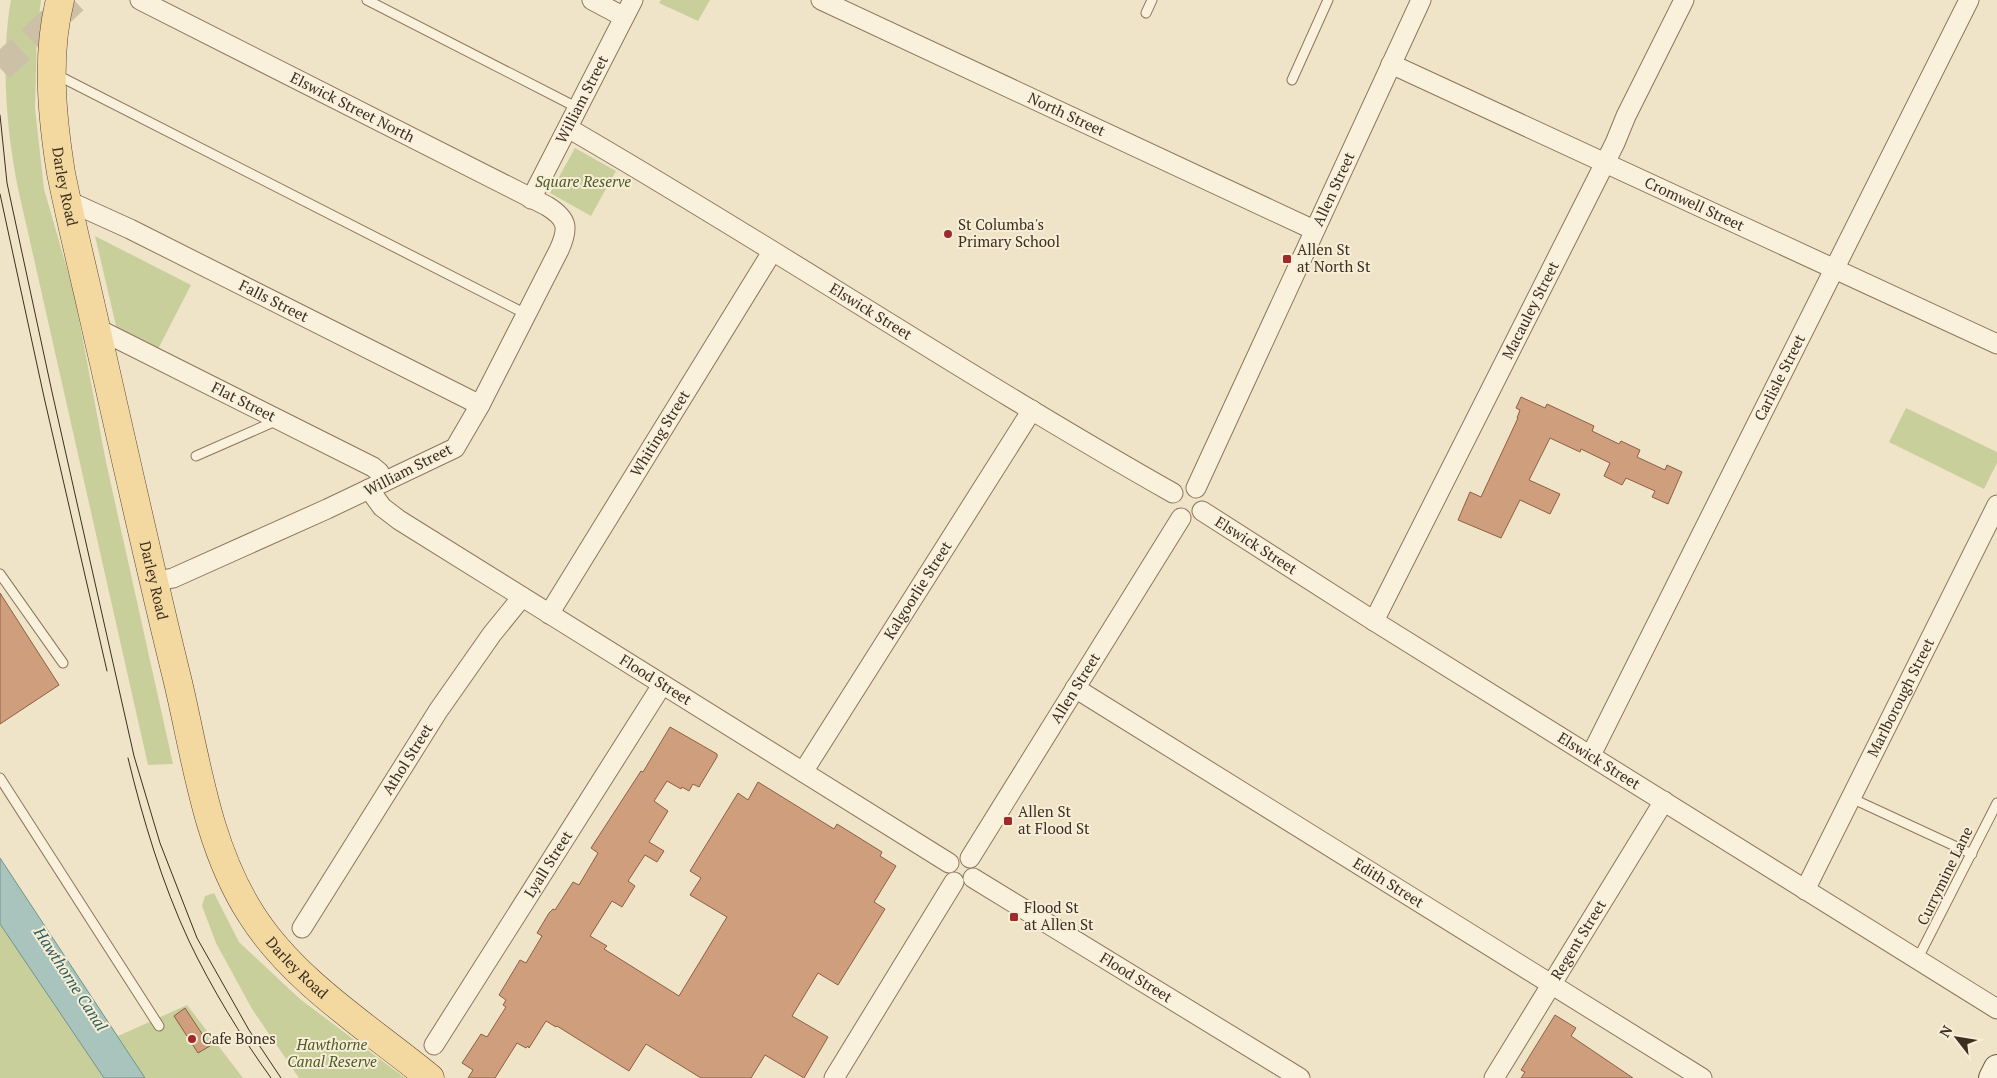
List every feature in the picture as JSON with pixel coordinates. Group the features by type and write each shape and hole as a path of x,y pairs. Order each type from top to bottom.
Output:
{"main road":[{"name":"Darley Road","path":"60,0 52,72 53,118 66,200 153,582 203,793 218,846 232,881 246,906 272,942 295,968 339,1006 430,1078"},
{"path":"1992,1078 1997,1068"}],"street":[{"name":"Elswick Street North","path":"140,0 532,199 563,218"},
{"path":"592,0 624,17"},
{"name":"William Street","path":"532,199 632,0"},
{"name":"North Street","path":"821,0 1314,230"},
{"name":"Allen Street","path":"1196,488 1421,0"},
{"name":"Macauley Street","path":"1374,621 1604,164 1684,0"},
{"name":"Carlisle Street","path":"1591,754 1970,0"},
{"name":"Cromwell Street","path":"1391,64 1997,344"},
{"name":"Elswick Street","path":"568,128 1173,494"},
{"name":"Falls Street","path":"66,200 130,229 480,405"},
{"name":"William Street","path":"153,582 173,578 377,486 452,450 458,445 563,241 566,230 563,218"},
{"name":"Whiting Street","path":"549,614 772,252"},
{"name":"Flat Street","path":"96,328 373,467 379,472 377,486"},
{"name":"Kalgoorlie Street","path":"803,772 1032,410"},
{"name":"Flood Street","path":"377,486 382,507 399,520 949,863"},
{"path":"1183,486 1196,488 1203,496 1202,511 1193,518 1181,518 1173,510 1171,499 1173,494 1183,486"},
{"name":"Marlborough Street","path":"1805,890 1997,505"},
{"name":"Elswick Street","path":"1202,511 1374,621 1591,754 1997,1009"},
{"name":"Allen Street","path":"970,858 1181,518"},
{"name":"Athol Street","path":"302,928 438,710 492,634 522,597"},
{"name":"Lyall Street","path":"434,1046 662,685"},
{"name":"Edith Street","path":"1075,688 1702,1078"},
{"name":"Regent Street","path":"1494,1078 1664,801"},
{"path":"960,855 970,858 975,865 973,878 966,883 954,882 947,874 949,863 960,855"},
{"name":"Flood Street","path":"973,878 1300,1078"},
{"path":"834,1078 954,882"}],"lane":[{"path":"368,0 578,108"},
{"path":"1146,13 1152,0"},
{"path":"1292,80 1328,0"},
{"path":"52,72 526,314"},
{"path":"196,456 280,420"},
{"path":"0,574 63,663"},
{"path":"0,778 159,1026"},
{"path":"1851,798 1972,854"},
{"name":"Currymine Lane","path":"1917,960 1997,803"}],"green space":[{"path":"11,0 41,0 37,32 35,108 44,189 74,293 106,462 173,764 148,765 17,186 6,100 6,39"},
{"path":"661,0 710,0 698,21 659,3"},
{"name":"Square Reserve","path":"575,148 616,171 591,216 550,193"},
{"path":"95,236 191,285 158,349 117,330"},
{"path":"1906,408 1997,452 1997,463 1984,489 1889,442"},
{"name":"Hawthorne Canal Reserve","path":"214,893 239,942 300,999 405,1078 299,1078 252,1009 216,943 202,906 205,896"},
{"path":"0,924 104,1078 0,1078"},
{"path":"187,1005 243,1078 145,1078 118,1036"}],"water":[{"name":"Hawthorne Canal","path":"0,858 145,1078 104,1078 0,924"}],"building":[{"path":"1521,397 1545,408 1547,404 1594,426 1592,431 1619,444 1621,441 1640,450 1637,457 1665,470 1667,465 1682,472 1668,504 1652,497 1655,491 1626,478 1622,485 1604,476 1610,463 1581,449 1580,452 1550,438 1529,480 1560,494 1550,514 1520,500 1501,538 1458,520 1470,492 1481,497 1518,418 1520,410 1516,408"},
{"path":"0,593 59,685 0,724"},
{"path":"670,727 717,754 717,757 699,787 693,784 689,791 667,781 654,801 668,811 649,842 664,851 657,862 645,855 628,881 635,886 622,907 612,901 590,936 607,946 604,949 679,996 727,917 690,895 701,878 690,871 738,793 748,800 758,782 834,829 837,824 882,852 880,856 896,866 874,902 885,909 838,985 818,973 792,1016 828,1037 804,1078 765,1055 751,1078 701,1078 646,1044 629,1071 546,1021 529,1048 517,1043 495,1078 468,1078 473,1070 462,1063 481,1034 487,1037 506,1007 503,1005 506,1000 499,995 520,960 526,963 542,936 537,933 549,913 553,909 555,910 573,882 579,885 598,853 591,848 641,771 643,772"},
{"path":"185,1008 210,1046 198,1053 174,1016"},
{"path":"1555,1015 1576,1028 1571,1036 1633,1078 1521,1078 1525,1072 1521,1070"}],"tunnel":[{"path":"0,68 74,0"}],"tram line":[{"path":"0,115 7,183 134,756 160,843 197,938 249,1030 281,1078"},
{"path":"0,194 107,671"},
{"path":"128,758 154,851 179,919 207,977 248,1045 271,1078"}],"place":[{"name":"St Columba's Primary School","path":"948,234"},
{"name":"Allen St at North St","path":"1287,259"},
{"name":"Allen St at Flood St","path":"1008,821"},
{"name":"Flood St at Allen St","path":"1014,917"},
{"name":"Cafe Bones","path":"192,1039"}]}
